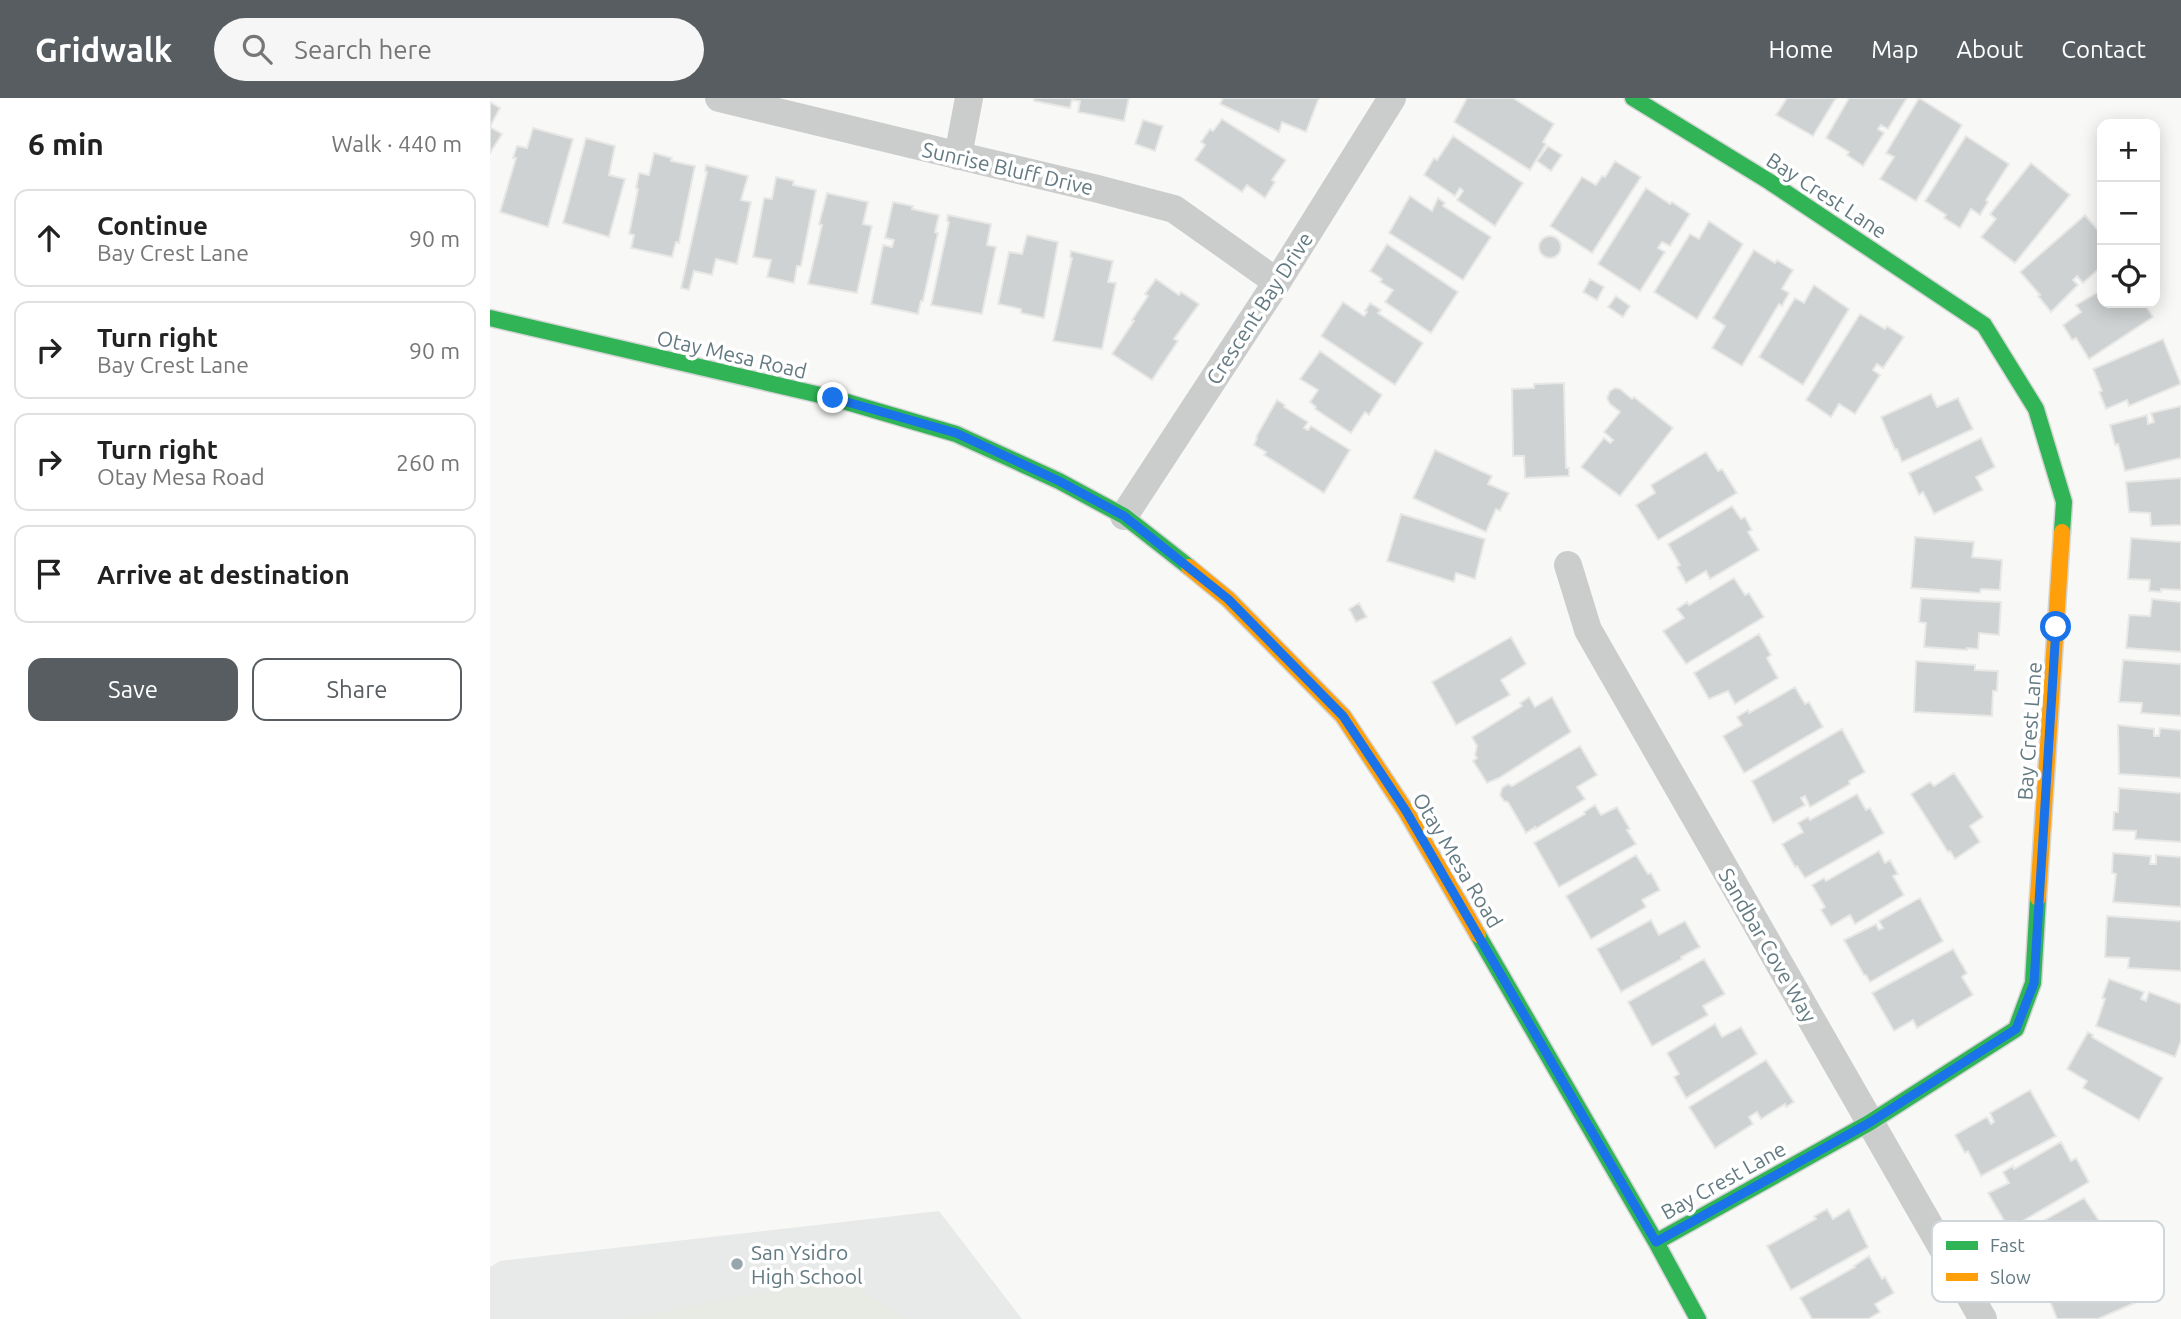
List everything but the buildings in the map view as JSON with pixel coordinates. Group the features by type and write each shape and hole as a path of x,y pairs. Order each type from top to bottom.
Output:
{"main road":[{"name":"Bay Crest Lane","path":"1633,98 1770,182 1984,325 2036,410 2064,502 2034,983 2016,1029 1869,1123 1656,1242"},
{"name":"Otay Mesa Road","path":"490,318 833,398 956,433 1059,481 1124,516 1228,599 1343,716 1406,811 1698,1319"}],"street":[{"name":"Sunrise Bluff Drive","path":"719,98 1174,209 1277,282"},
{"path":"958,156 969,98"},
{"name":"Crescent Bay Drive","path":"1124,516 1277,282 1392,98"},
{"name":"Sandbar Cove Way","path":"1568,565 1588,630 1932,1231"},
{"name":"Sandbar Cove Way","path":"1973,1302 1983,1319"}],"shaded area":[{"name":"San Ysidro High School","path":"939,1211 1022,1319 490,1319 490,1267 500,1261"},
{"path":"841,1278 905,1319 624,1319"}],"traffic: fast":[{"path":"1633,98 1770,182 1984,325 2036,409 2064,502 2062,532"},
{"path":"490,318 833,398 956,434 1059,481 1124,516 1189,567"},
{"path":"1656,1242 1869,1123 2016,1029 2033,983 2038,898"},
{"path":"1478,935 1698,1319"}],"traffic: slow":[{"path":"2038,898 2062,532"},
{"path":"1189,567 1228,599 1343,716 1406,811 1478,935"}],"place":[{"name":"San Ysidro High School","path":"737,1264"}],"route":[{"path":"833,398 956,433 1059,481 1124,516 1228,599 1343,716 1406,811 1656,1242 1869,1123 2016,1029 2034,983 2056,627"}]}
